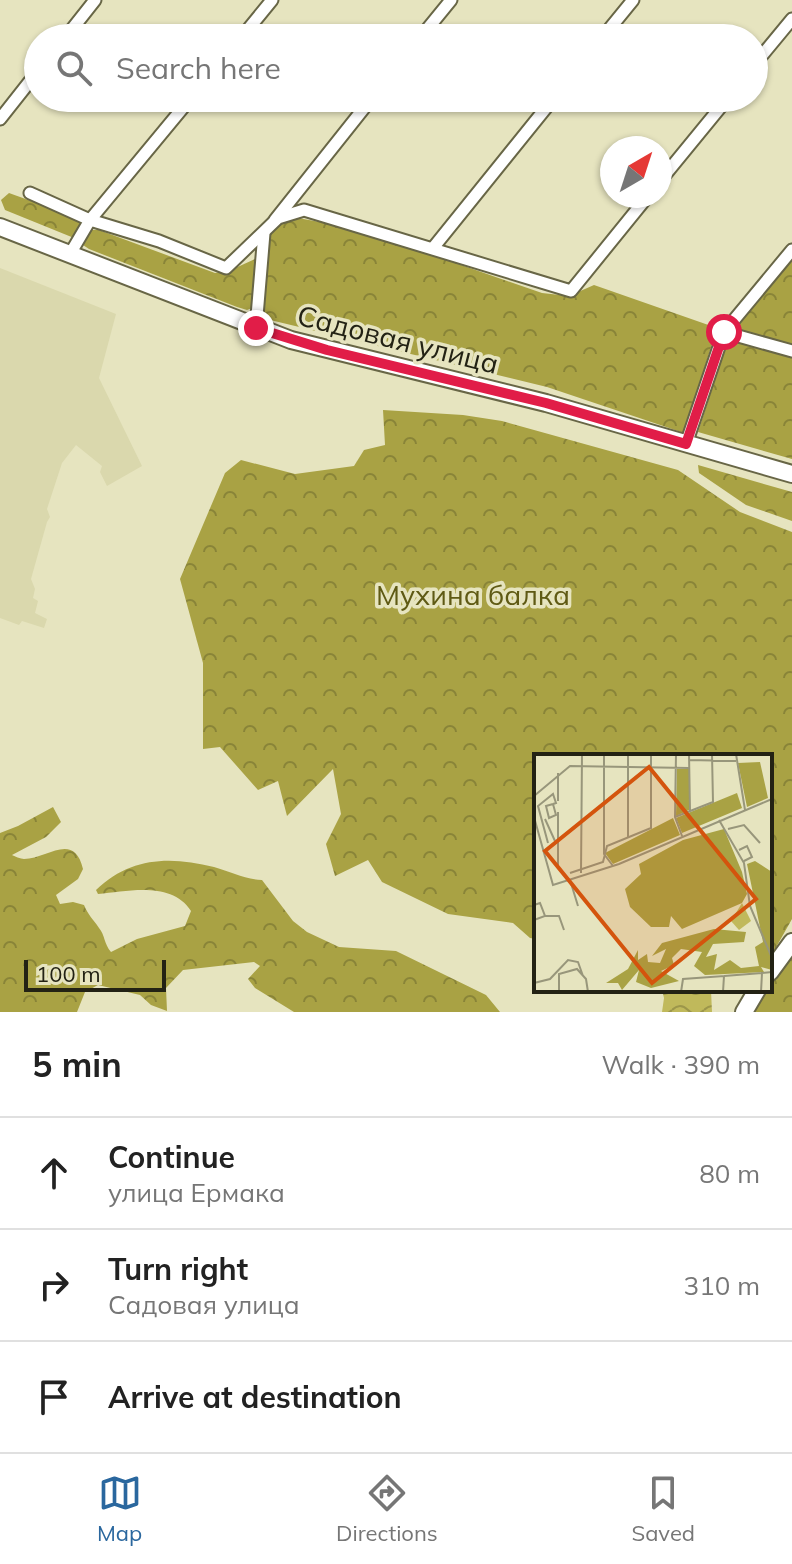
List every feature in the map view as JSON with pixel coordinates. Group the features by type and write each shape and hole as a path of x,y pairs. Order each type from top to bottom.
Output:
{"main road":[{"name":"Садовая улица","path":"0,227 256,328 327,350 560,406 792,474"},
{"path":"772,969 792,942"},
{"path":"744,1012 756,992"}],"street":[{"path":"76,24 95,0"},
{"path":"252,24 272,0"},
{"path":"431,24 451,0"},
{"path":"613,24 633,0"},
{"path":"768,48 792,19"},
{"path":"0,119 24,89"},
{"path":"70,254 90,220 179,112"},
{"path":"256,328 262,235 361,112"},
{"path":"433,248 543,112"},
{"path":"672,166 717,112"},
{"path":"30,193 90,220 159,241 226,268 278,218 304,210 571,291 638,208"},
{"path":"686,444 724,332 792,250"},
{"path":"724,332 792,351"}],"shaded area":[{"path":"0,268 116,314 99,378 142,466 107,486 100,472 102,466 76,445 62,463 47,509 50,517 31,579 35,589 33,598 38,601 35,613 47,619 44,628 22,621 19,625 0,618"}],"green space":[{"path":"9,193 80,221 79,231 74,238 5,210 1,200"},
{"path":"298,218 347,227 542,293 569,296 594,285 717,328 684,433 547,387 262,318 268,234 283,221"},
{"path":"90,230 99,230 215,273 231,270 255,259 255,307 247,310 237,307 89,249 80,243"},
{"path":"792,259 792,345 731,330"},
{"path":"728,339 792,355 792,459 698,432"},
{"name":"Мухина балка","path":"383,410 502,421 678,470 740,512 792,532 792,919 772,954 772,754 534,754 534,939 513,923 448,914 382,882 368,860 335,876 326,844 341,814 333,769 287,816 278,781 258,790 220,747 203,749 203,663 180,579 225,473 241,460 295,474 354,466 364,450 385,445"},
{"path":"698,465 792,492 792,521 746,505 699,473"},
{"path":"53,807 61,822 46,837 12,855 24,859 59,850 73,851 83,869 78,879 56,895 60,904 73,902 84,905 111,952 137,939 185,926 191,911 173,895 161,892 136,890 98,894 96,890 109,879 137,865 166,861 198,863 262,880 293,921 307,932 339,947 396,951 486,995 500,1012 294,1012 255,988 248,979 260,966 254,962 183,970 166,988 167,1011 151,1005 140,995 98,985 85,992 77,1012 0,1012 0,833"},
{"path":"792,947 792,1012 753,1012 763,992 772,992 772,974"}],"water":[{"path":"662,992 711,992 712,1012 662,1012"}],"route":[{"path":"256,328 327,350 474,384 617,422 686,444 724,332"}]}
